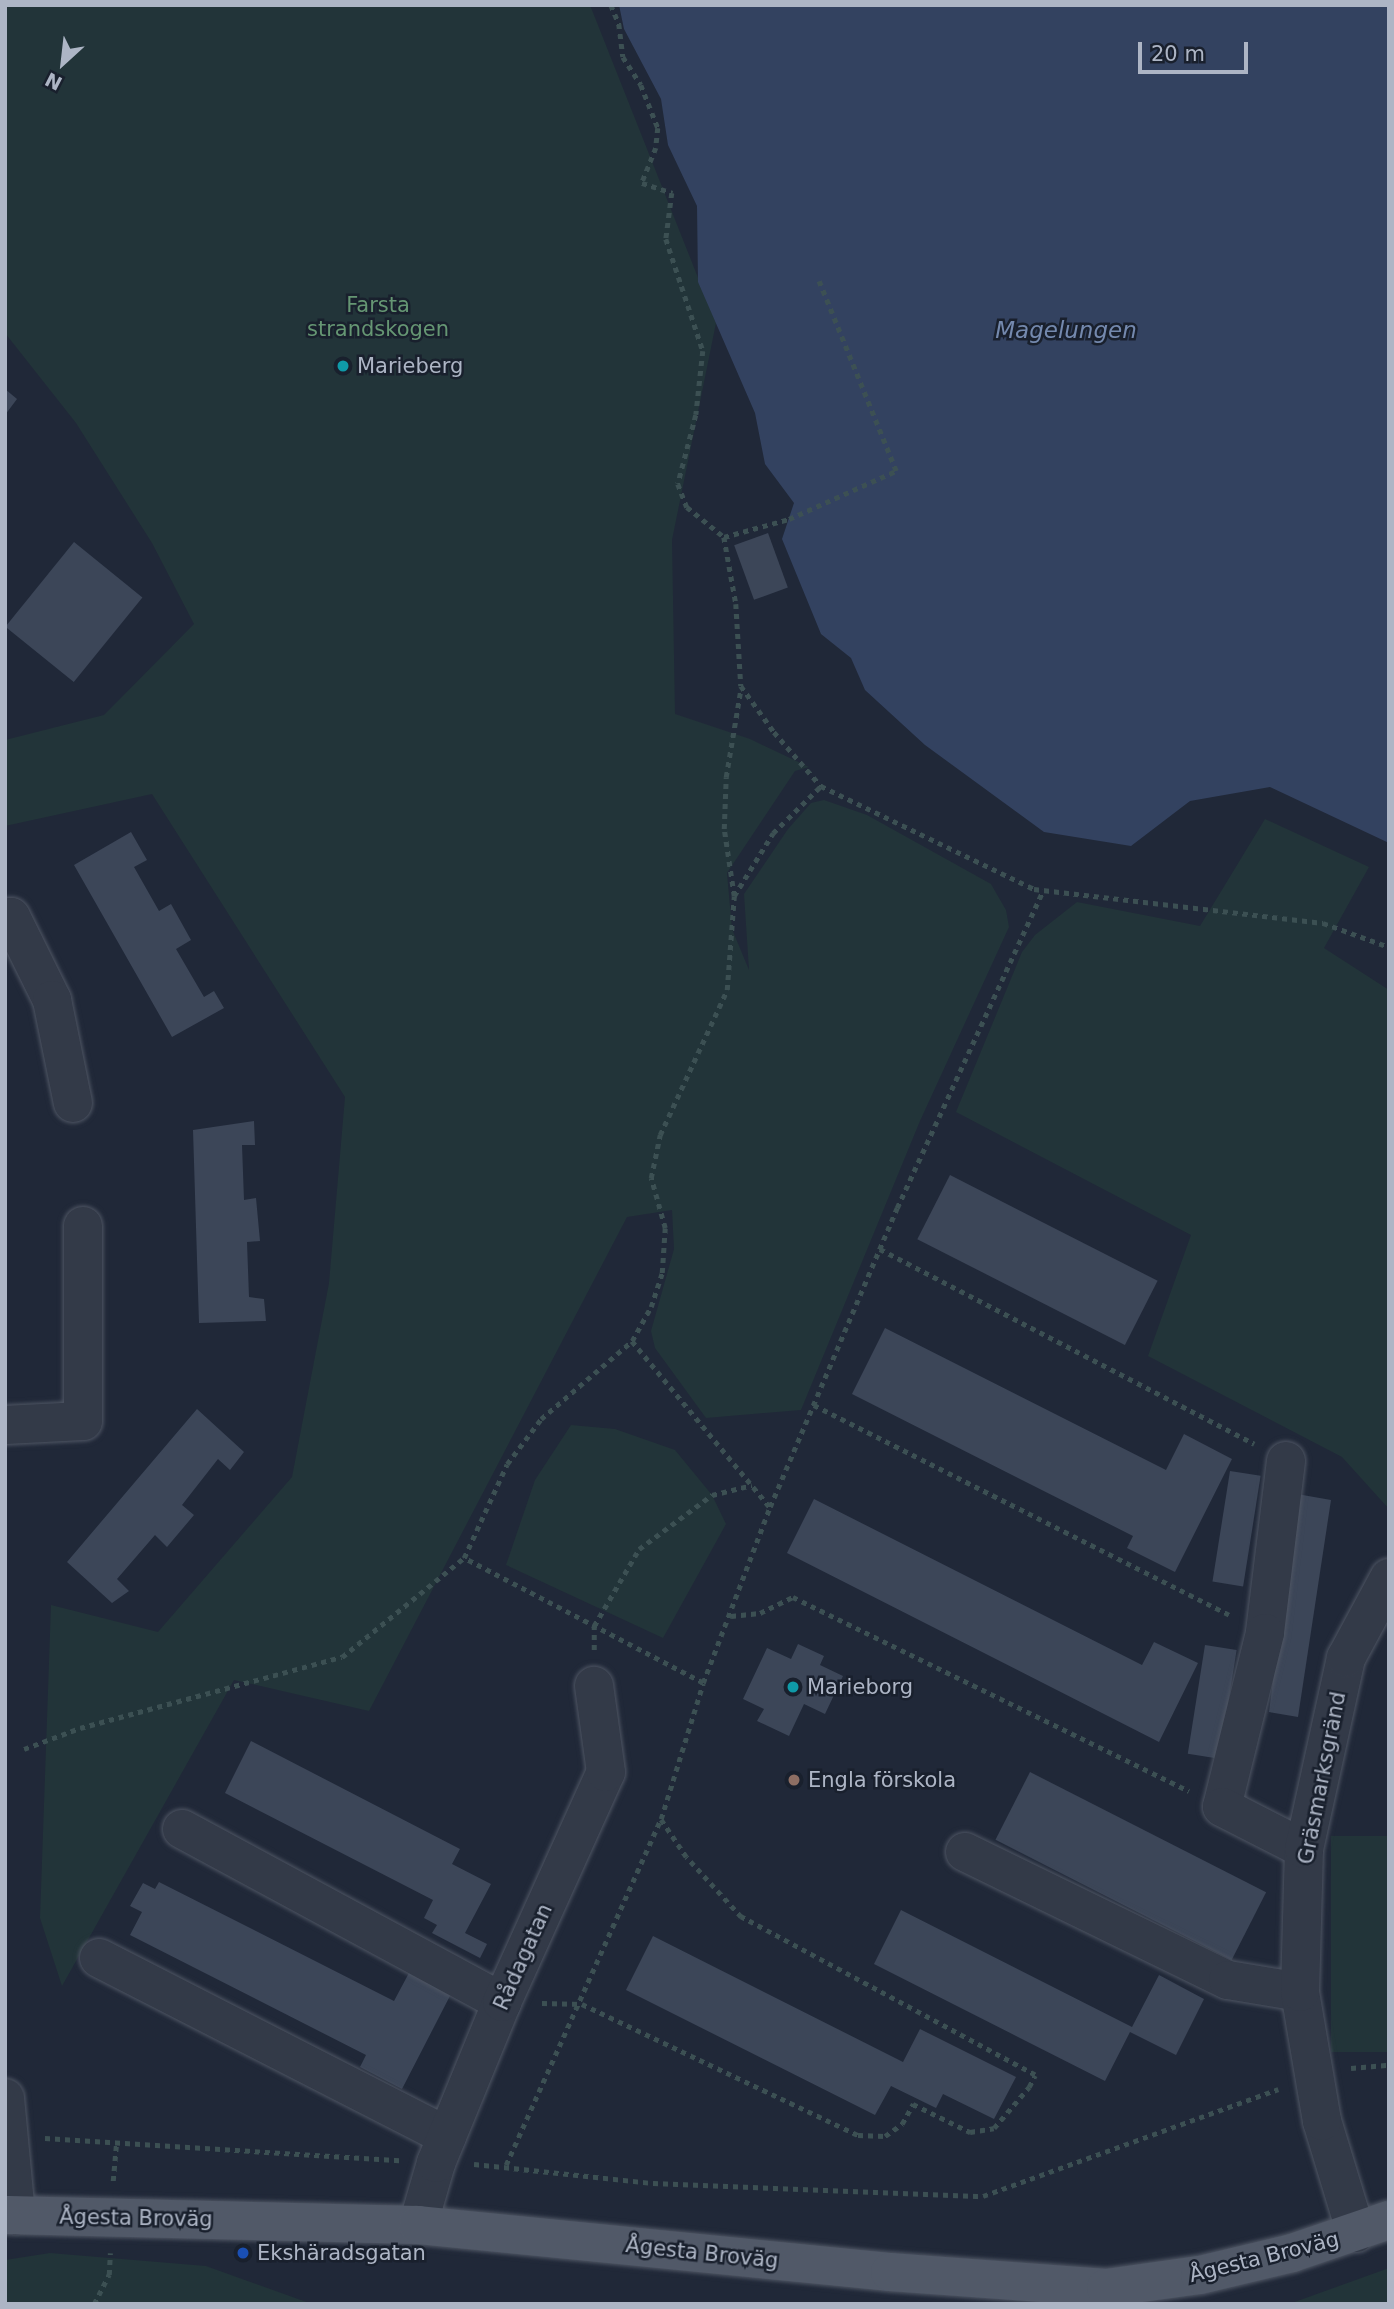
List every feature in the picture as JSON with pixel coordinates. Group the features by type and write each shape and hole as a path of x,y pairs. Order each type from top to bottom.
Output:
{"main road":[{"name":"Ågesta Broväg","path":"11,2215 418,2225 890,2272 1106,2288 1200,2275 1372,2227"}],"street":[{"path":"5,918 11,917 52,1000 73,1103"},
{"path":"5,1425 83,1420 83,1226"},
{"path":"1286,1461 1265,1633 1222,1807 1304,1849"},
{"name":"Gräsmarksgränd","path":"1372,2227 1322,2121 1300,1992 1304,1849 1346,1658 1384,1599"},
{"name":"Rådagatan","path":"418,2225 441,2150 502,2002 606,1772 594,1686"},
{"path":"182,1829 502,2002"},
{"path":"965,1852 1228,1980 1300,1992"},
{"path":"99,1958 441,2150"},
{"path":"5,2098 11,2215"}],"path":[{"path":"24,1749 80,1728 342,1657 464,1558 507,1464 541,1419 632,1341 651,1307 662,1273 665,1228 650,1178 660,1135 727,990 734,896 724,830 726,777 741,686 736,604 724,537 687,507 678,484 696,415 703,351 667,239 672,194 642,183 656,148 658,128 641,85 623,57 619,24 611,5"},
{"path":"724,537 789,519 896,471 819,281"},
{"path":"741,686 821,786 1043,890 1323,923 1389,947"},
{"path":"734,896 773,833 821,786"},
{"path":"506,2165 582,2004 661,1819 703,1682 731,1616 770,1507 880,1248 1043,890"},
{"path":"880,1248 1286,1461"},
{"path":"632,1341 770,1507"},
{"path":"814,1405 1265,1633"},
{"path":"594,1686 594,1626 639,1549 712,1495 752,1485"},
{"path":"464,1558 703,1682"},
{"path":"731,1616 760,1613 793,1597 1222,1807"},
{"path":"502,2002 582,2004 858,2135 885,2136 902,2124 913,2104 970,2132 995,2128 1035,2075 741,1917 686,1857 661,1819"},
{"path":"8,2139 54,2138 441,2150 506,2165 653,2183 983,2196 1070,2166 1167,2126 1315,2078 1364,2065 1389,2065"}],"green space":[{"name":"Farsta strandskogen","path":"5,5 590,5 716,323 672,540 675,714 750,739 809,767 795,771 727,873 732,929 749,970 744,894 788,829 811,803 824,800 867,815 991,884 1006,910 1009,927 920,1121 801,1410 706,1418 655,1348 651,1331 674,1249 672,1210 627,1217 369,1711 234,1680 62,1986 40,1918 51,1605 158,1632 292,1477 329,1283 345,1097 152,794 5,826 5,740 104,715 194,624 152,543 76,423 5,333"},
{"path":"1265,819 1369,867 1324,948 1389,990 1389,1509 1342,1457 1148,1356 1191,1235 956,1112 1022,952 1035,935 1077,902 1200,926"},
{"path":"571,1425 615,1429 675,1450 712,1495 726,1524 663,1638 506,1565 535,1480"},
{"path":"1331,1836 1389,1836 1389,2052 1331,2052"},
{"path":"50,2253 206,2266 312,2304 5,2304 5,2260"},
{"path":"1389,2268 1389,2304 1289,2304"}],"water":[{"name":"Magelungen","path":"619,5 1389,5 1389,843 1270,787 1190,801 1131,846 1044,832 925,745 865,690 851,658 821,634 782,539 794,503 765,464 755,413 698,282 697,206 668,145 661,99 624,29"}],"building":[{"path":"5,389 17,399 5,415"},
{"path":"768,533 788,588 754,600 734,545"},
{"path":"74,542 142,597 74,682 5,627"},
{"path":"131,832 147,860 134,867 159,911 171,904 191,940 176,949 204,997 214,991 224,1008 172,1037 74,865"},
{"path":"254,1121 255,1145 242,1145 244,1200 256,1198 260,1241 247,1242 249,1297 264,1299 266,1321 199,1323 193,1130"},
{"path":"950,1175 1158,1281 1125,1345 917,1239"},
{"path":"885,1328 1166,1470 1184,1434 1232,1459 1175,1572 1127,1548 1133,1536 852,1394"},
{"path":"197,1409 244,1452 230,1470 218,1459 182,1505 194,1515 167,1547 155,1535 117,1579 129,1591 112,1603 67,1562"},
{"path":"1230,1471 1261,1476 1243,1586 1212,1582"},
{"path":"1297,1494 1331,1500 1298,1717 1269,1712"},
{"path":"814,1499 1142,1665 1154,1642 1198,1663 1159,1742 787,1553"},
{"name":"Marieborg","path":"798,1644 824,1656 820,1665 843,1676 825,1714 804,1704 789,1736 757,1721 764,1709 743,1699 767,1648 791,1659"},
{"path":"1205,1645 1237,1650 1219,1759 1188,1754"},
{"path":"251,1741 460,1849 452,1864 491,1884 465,1933 487,1944 480,1958 432,1933 437,1925 424,1918 433,1900 225,1793"},
{"path":"1030,1772 1266,1892 1232,1960 995,1840"},
{"path":"159,1882 394,2001 410,1971 452,1992 402,2089 360,2067 366,2055 130,1935 142,1912 130,1906 143,1883 155,1889"},
{"path":"901,1910 1132,2027 1159,1975 1204,1999 1176,2055 1130,2032 1105,2081 874,1964"},
{"path":"653,1936 903,2062 920,2029 1016,2077 994,2119 943,2094 936,2108 891,2086 875,2115 626,1990"}],"place":[{"name":"Marieberg","path":"343,366"},
{"name":"Marieborg","path":"793,1687"},
{"name":"Engla förskola","path":"794,1780"},
{"name":"Ekshäradsgatan","path":"243,2253"}]}
